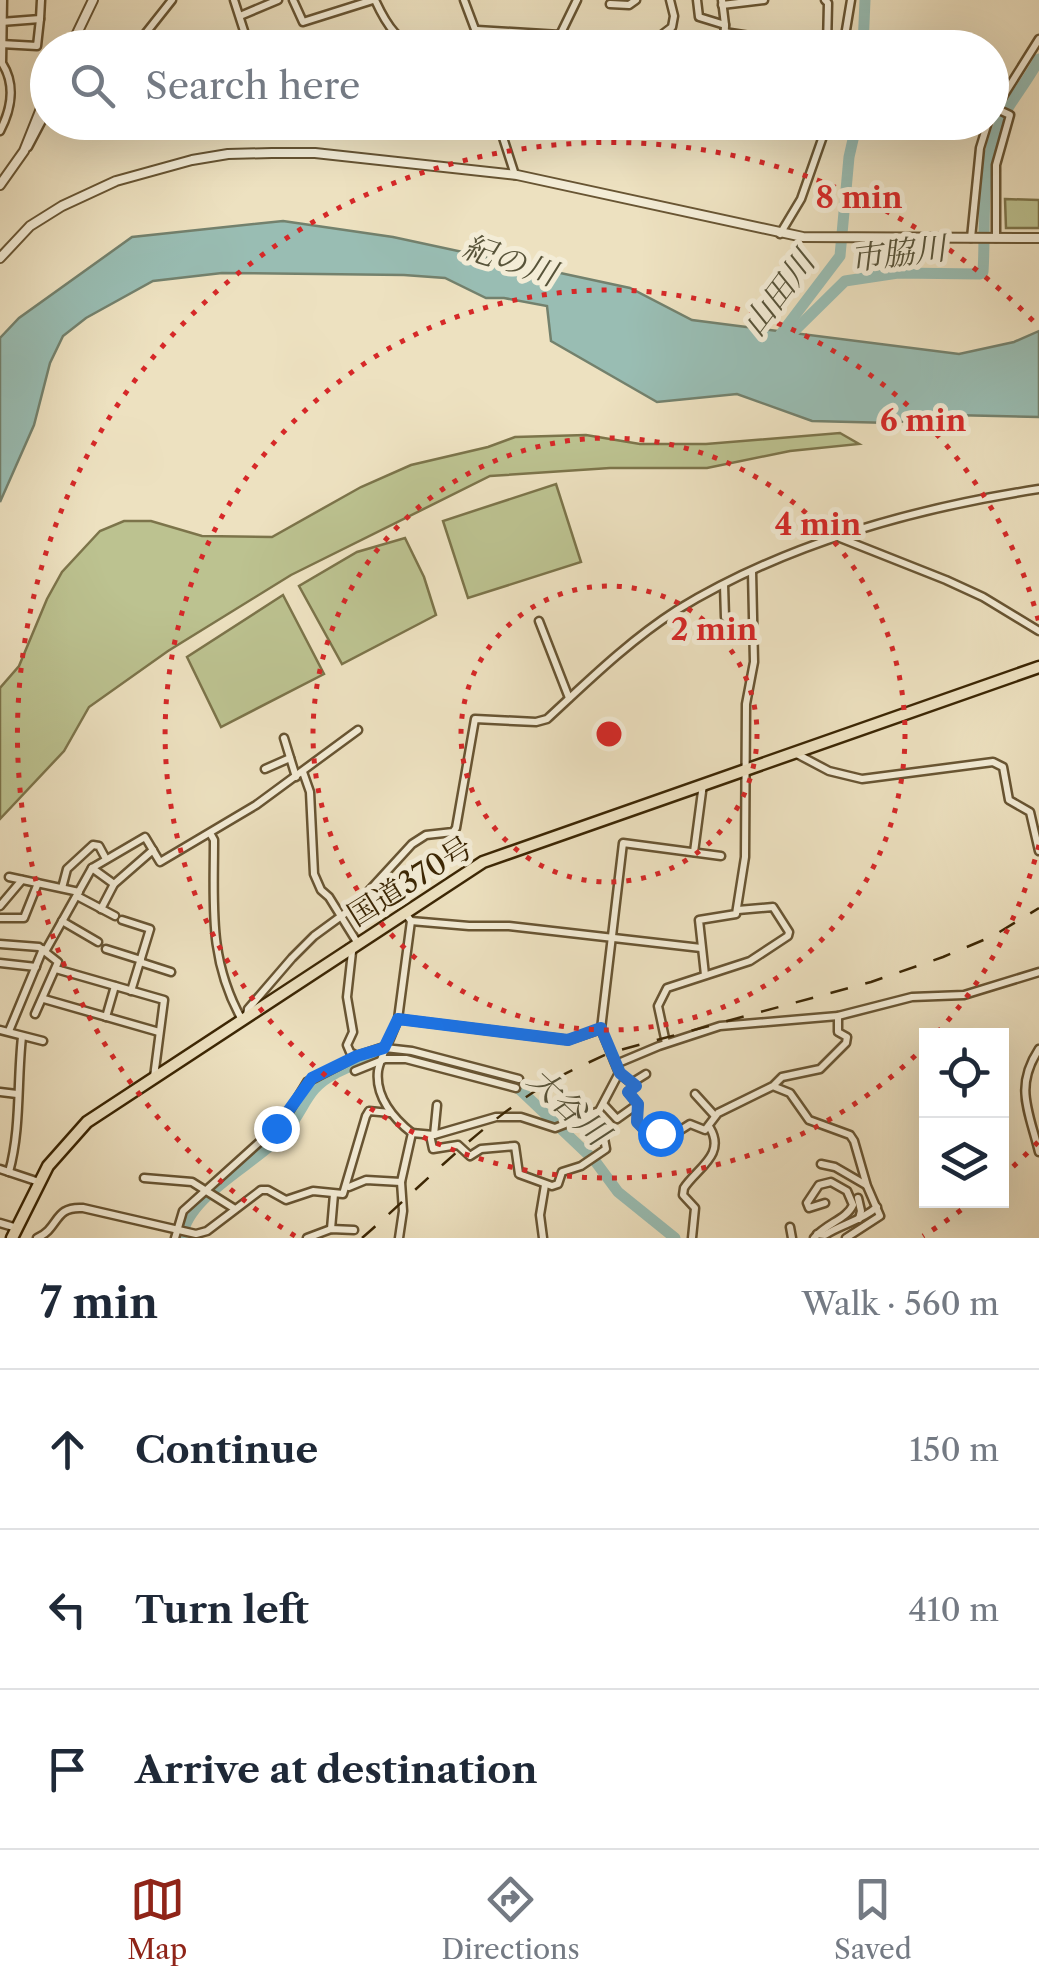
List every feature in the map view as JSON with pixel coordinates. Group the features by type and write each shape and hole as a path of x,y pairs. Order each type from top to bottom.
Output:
{"highway":[{"name":"国道370号","path":"16,1235 39,1182 68,1140 87,1122 353,945 407,917 483,862 1039,666"}],"street":[{"path":"0,131 10,112 7,69 1,63 3,0"},
{"path":"39,30 41,0"},
{"path":"79,30 93,0"},
{"path":"148,30 172,0"},
{"path":"234,0 242,30"},
{"path":"240,16 278,0"},
{"path":"292,0 302,22 374,0 391,30"},
{"path":"464,0 477,30"},
{"path":"562,30 577,0"},
{"path":"610,4 629,5 636,0"},
{"path":"668,30 674,16 670,0"},
{"path":"697,0 698,18 730,30"},
{"path":"724,29 722,2 764,0"},
{"path":"825,0 829,30"},
{"path":"846,30 851,0"},
{"path":"1,22 40,19"},
{"path":"1009,86 1039,39"},
{"path":"2,44 30,46"},
{"path":"0,112 10,112"},
{"path":"24,152 30,137"},
{"path":"0,185 33,140"},
{"path":"504,140 515,175"},
{"path":"780,234 801,199 822,140"},
{"path":"971,238 982,140"},
{"path":"996,238 996,165 1003,140"},
{"path":"0,258 30,226 116,181 228,154 315,153 515,175 803,237 1039,238"},
{"path":"244,1018 292,958 355,906 418,839 453,832 475,719 542,721 674,612 752,571 925,509 1039,489"},
{"path":"839,538 958,586 1039,631"},
{"path":"705,974 700,920 736,914 745,858 746,704 754,662 752,571"},
{"path":"724,585 725,617"},
{"path":"539,621 570,698"},
{"path":"43,1041 4,1031 92,868 145,837 160,862 300,774 358,730"},
{"path":"284,738 290,758 310,792 314,874 320,890 341,916 353,945 347,997 354,1032 347,1048 357,1056"},
{"path":"794,752 829,771 862,779 992,762 1003,767 1009,800 1030,812 1039,851"},
{"path":"265,769 290,758"},
{"path":"694,852 702,784"},
{"path":"210,833 214,840 220,975 244,1018"},
{"path":"721,856 622,843 601,1028 618,1069 636,1086 628,1092 638,1104 637,1122 644,1129 672,1136 690,1124 709,1128 715,1116 773,1086 782,1077 820,1068 846,1043 846,1037 838,1032 838,1016"},
{"path":"62,888 67,870 93,844 99,846 106,858"},
{"path":"101,909 114,884 153,850"},
{"path":"92,868 114,884"},
{"path":"10,877 62,888 119,918 150,929 131,990"},
{"path":"0,906 22,880"},
{"path":"0,918 24,918 38,883"},
{"path":"666,1044 659,1014 660,997 667,988 750,961 788,936 773,907 738,910"},
{"path":"701,948 407,917 398,1019 377,1074 390,1113 412,1133 432,1135 496,1117 521,1117 555,1128 588,1118 604,1106 618,1069 666,1044 720,1026 838,1016 912,998 964,995 1039,972"},
{"path":"62,921 98,942"},
{"path":"0,944 29,944 45,949 58,962 35,1014"},
{"path":"106,948 157,972 171,972"},
{"path":"0,964 36,967"},
{"path":"56,969 164,1000 154,1077"},
{"path":"106,1017 115,986"},
{"path":"44,998 159,1032"},
{"path":"398,1019 568,1040 601,1028"},
{"path":"22,1038 16,1148 4,1170 39,1182"},
{"path":"1039,1049 1026,1070 1024,1082 1039,1152"},
{"path":"178,1234 183,1211 284,1120 307,1082 357,1056 412,1051 517,1084 383,1054 355,1072"},
{"path":"633,1082 646,1074"},
{"path":"773,1086 790,1093 809,1120 850,1136 880,1216 846,1238"},
{"path":"0,1092 17,1094"},
{"path":"695,1094 715,1116"},
{"path":"604,1106 617,1119 638,1104"},
{"path":"437,1105 433,1149 458,1145 470,1156 490,1146 515,1146 520,1174 546,1185 558,1184 562,1172 581,1166 606,1150 604,1133 588,1118"},
{"path":"37,1238 47,1233 69,1208 93,1210 178,1234 196,1234 207,1231 261,1190 286,1200 313,1191 344,1194 366,1116 370,1111 390,1113"},
{"path":"692,1238 696,1208 683,1195 684,1188 712,1155 716,1139 709,1128"},
{"path":"396,1238 402,1209 401,1182 412,1133"},
{"path":"821,1164 835,1167 867,1186"},
{"path":"144,1178 192,1182 235,1209"},
{"path":"348,1188 366,1180 401,1182"},
{"path":"816,1236 828,1223 842,1218 852,1205 847,1190 831,1182 819,1185 808,1208 825,1203"},
{"path":"543,1238 540,1214 546,1185"},
{"path":"331,1229 334,1194"},
{"path":"858,1198 862,1211 858,1220"},
{"path":"816,1236 858,1220 877,1207"},
{"path":"0,1223 16,1235"},
{"path":"790,1227 792,1238"},
{"path":"307,1238 331,1229 354,1230"}],"green space":[{"path":"1005,199 1039,200 1039,228 1006,228"},
{"path":"840,433 859,444 790,451 707,468 610,468 490,476 291,575 168,651 89,707 64,751 0,819 0,688 19,666 62,572 100,531 124,521 151,521 202,536 272,537 361,487 411,465 515,437 586,435 640,444 706,444"},
{"path":"556,484 581,562 468,598 443,521"},
{"path":"405,538 424,577 436,615 342,664 299,586 357,552"},
{"path":"283,595 324,674 221,727 187,657"}],"water":[{"path":"283,221 393,237 630,288 692,320 959,354 1014,342 1039,331 1039,417 951,415 892,423 812,421 737,394 657,402 551,341 547,306 486,298 445,278 222,273 153,281 86,318 63,336 50,363 34,425 0,502 0,338 19,318 132,237"}],"waterway":[{"name":"山田川","path":"864,30 865,0"},
{"name":"市脇川","path":"1009,108 1039,59"},
{"name":"山田川","path":"777,339 840,256 853,140"},
{"name":"市脇川","path":"782,343 845,281 898,273 983,272 986,184 994,140"},
{"name":"大谷川","path":"182,1238 196,1207 275,1142 326,1079 380,1056 397,1054 417,1060"},
{"name":"大谷川","path":"507,1084 516,1086 595,1161 618,1192 675,1238"}],"railway":[{"path":"362,1238 494,1120 574,1069 609,1053 871,982 993,936 1039,908"}],"route":[{"path":"276,1128 307,1082 325,1070 387,1046 398,1019 568,1040 601,1028 620,1073 636,1086 628,1092 638,1104 637,1122 644,1129 660,1133"}],"water label":[{"name":"紀の川","path":"510,260"}]}
